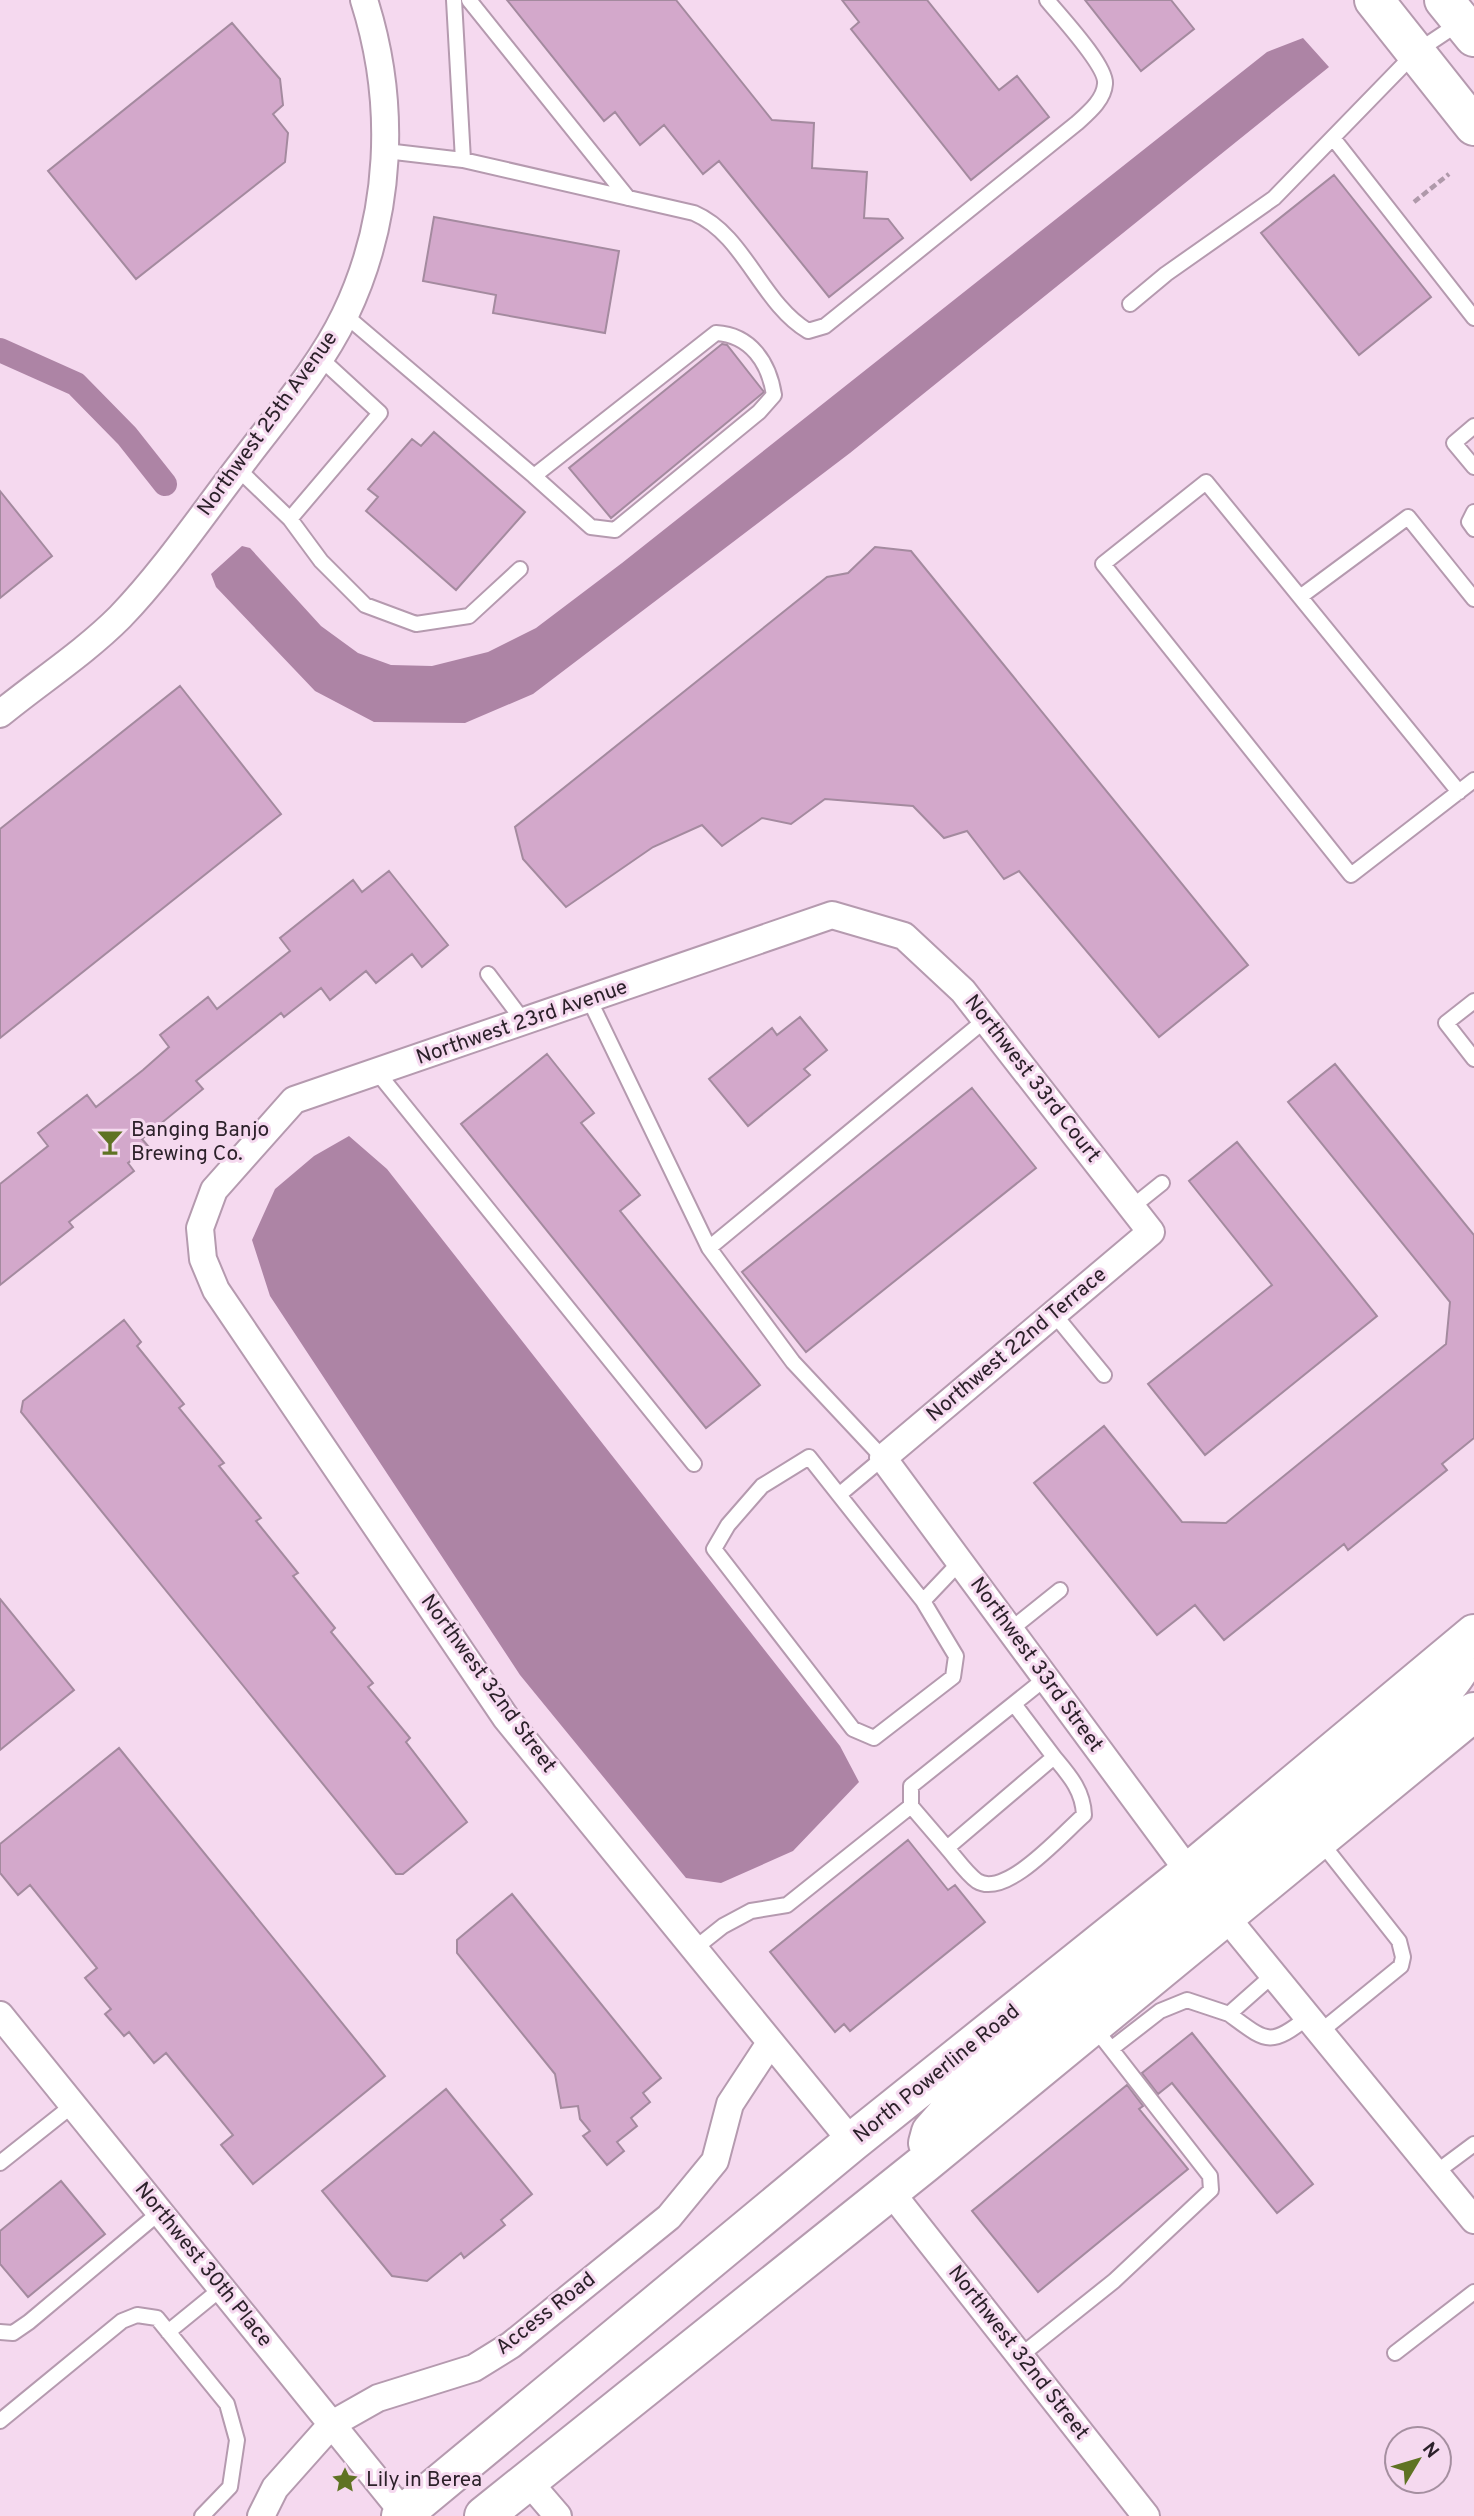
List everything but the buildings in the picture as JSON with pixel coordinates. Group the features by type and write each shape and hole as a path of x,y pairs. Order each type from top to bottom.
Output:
{"main road":[{"path":"1374,0 1474,126"},
{"path":"1226,1917 1220,1895 1229,1875 1247,1854 1430,1707 1464,1667 1470,1637"},
{"name":"North Powerline Road","path":"404,2515 852,2142 1189,1872 1470,1637"},
{"path":"484,2516 925,2163 1102,2037 1226,1917 1474,1712"},
{"path":"925,2163 931,2132 959,2100 1181,1916 1191,1900 1189,1872"}],"street":[{"name":"Northwest 25th Avenue","path":"0,714 118,619 155,577 238,469 319,357 345,315 376,229 386,151 386,105 379,57 364,0"},
{"name":"Northwest 23rd Avenue","path":"200,1228 214,1190 293,1100 590,1001 832,915 904,936"},
{"name":"Northwest 33rd Court","path":"904,936 963,991 1151,1232"},
{"name":"Northwest 32nd Street","path":"200,1228 203,1259 216,1290 506,1718 852,2142"},
{"name":"Northwest 22nd Terrace","path":"883,1458 1151,1232"},
{"name":"Northwest 33rd Street","path":"883,1458 1189,1872"},
{"path":"1226,1917 1474,2220"},
{"name":"Northwest 30th Place","path":"0,2015 404,2515"},
{"name":"Access Road","path":"261,2516 275,2488 332,2424 378,2398 474,2368 511,2344 669,2217 715,2161 730,2104 770,2043"},
{"name":"Northwest 32nd Street","path":"890,2191 1141,2514"},
{"path":"527,2480 558,2516"}],"lane":[{"path":"454,0 463,160"},
{"path":"469,0 628,198"},
{"path":"386,151 463,160 708,219 792,321 808,331 825,326 1077,123 1100,99 1106,83 1101,69 1047,0"},
{"path":"1130,304 1166,274 1273,198 1416,52 1463,18"},
{"path":"1333,138 1474,318"},
{"path":"345,315 591,527 615,530 759,412 774,395 770,373 754,351 733,334 716,333 534,477"},
{"path":"290,519 380,413 319,357"},
{"path":"1474,426 1454,443 1474,467"},
{"path":"238,469 290,519 321,561 365,605 416,624 469,616 520,569"},
{"path":"1459,792 1206,482 1103,564 1351,875 1459,792 1474,780"},
{"path":"1474,512 1468,522 1474,528"},
{"path":"1300,597 1408,517 1474,599"},
{"path":"488,974 525,1023"},
{"path":"590,1001 709,1248 793,1362 883,1458 840,1494"},
{"path":"1474,1001 1446,1023 1474,1059"},
{"path":"709,1248 985,1020"},
{"path":"377,1072 694,1464"},
{"path":"1132,1207 1162,1183"},
{"path":"1054,1314 1104,1375"},
{"path":"809,1457 923,1601 956,1657 953,1677 874,1738 853,1729 714,1549 728,1525 762,1486 809,1457"},
{"path":"923,1601 961,1562"},
{"path":"1010,1630 1060,1590"},
{"path":"1014,1704 1075,1782 1083,1801 1084,1815 1010,1880 992,1886 976,1880 911,1806 911,1786 1046,1678"},
{"path":"947,1848 1054,1757"},
{"path":"694,1949 723,1926 751,1911 786,1905 911,1806"},
{"path":"1020,2356 1114,2281 1211,2190 1210,2176 1102,2037 1186,2000 1229,2014 1262,2038 1284,2036 1314,2025 1401,1966 1403,1956 1399,1941 1319,1840"},
{"path":"1229,2014 1273,1975"},
{"path":"0,2163 73,2105"},
{"path":"1436,2174 1474,2144"},
{"path":"0,2332 13,2333 29,2322 160,2213"},
{"path":"168,2332 222,2288"},
{"path":"1395,2353 1474,2292"},
{"path":"0,2421 122,2321 137,2315 157,2318 227,2404 237,2440 230,2487 202,2516"}],"path":[{"path":"1414,202 1449,174"}],"shaded area":[{"path":"1303,38 1329,67 850,453 533,694 465,723 374,722 315,691 216,587 211,574 242,546 250,548 321,626 358,653 391,665 432,666 488,652 536,628 622,563 1267,52"},
{"path":"349,1136 387,1169 840,1746 859,1782 793,1851 721,1883 686,1878 520,1675 270,1296 252,1240 275,1189 314,1156"}],"waterway":[{"path":"0,350 76,384 127,436 165,484"}],"place":[{"name":"Banging Banjo Brewing Co.","path":"110,1142"},
{"name":"Lily in Berea","path":"345,2480"}]}
